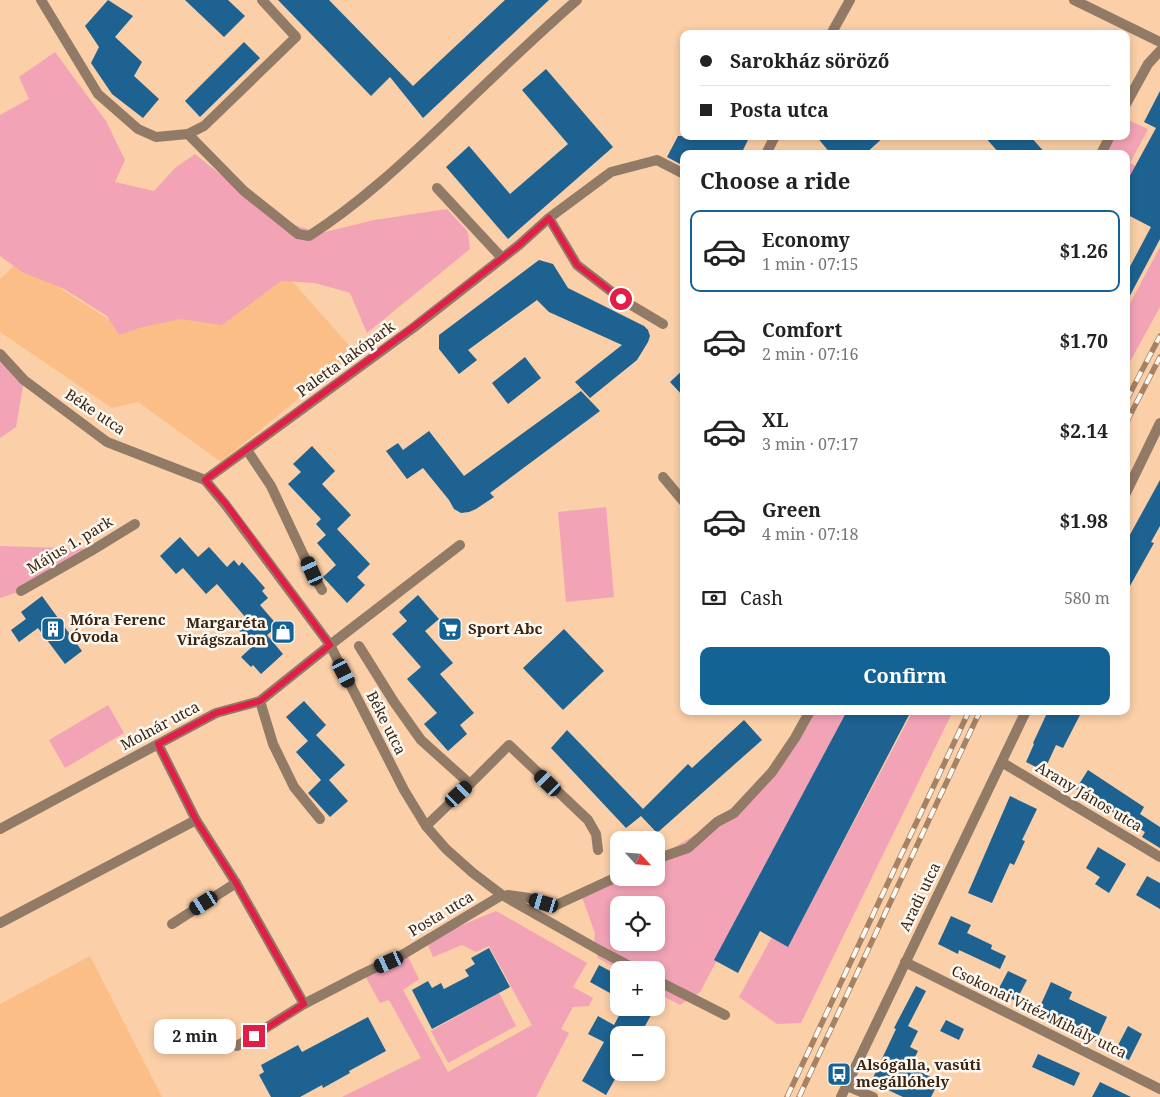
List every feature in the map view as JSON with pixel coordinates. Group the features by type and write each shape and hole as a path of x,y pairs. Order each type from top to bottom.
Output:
{"street":[{"path":"42,0 98,94 138,129 156,137 188,134 204,126 296,37 262,0"},
{"path":"188,134 244,191 298,234 309,236 346,211 399,165 538,34 577,0"},
{"path":"833,30 850,0"},
{"path":"1074,0 1160,42"},
{"path":"1130,97 1148,64 1160,51"},
{"name":"Paletta lakópark","path":"205,480 412,328 502,258 549,218 611,172 657,160 680,172"},
{"path":"438,188 502,258"},
{"path":"549,218 577,265 621,299 663,324"},
{"name":"Béke utca","path":"0,354 24,380 107,442 205,480 226,504 330,645 404,790 426,826 473,873 502,894 620,961"},
{"path":"1130,485 1160,423"},
{"path":"246,450 271,486 322,590"},
{"path":"663,478 680,497"},
{"name":"Május 1. park","path":"21,591 135,524"},
{"name":"Molnár utca","path":"0,829 216,713 260,701 460,545"},
{"path":"359,646 394,702 421,740 470,784"},
{"path":"260,701 273,744 294,787 320,819"},
{"path":"665,856 688,848 717,822 734,813 772,772 808,715"},
{"name":"Aradi utca","path":"841,1097 904,962 1024,715"},
{"path":"158,744 196,820 236,883 304,1004"},
{"path":"426,826 508,745 588,820 596,834 598,850"},
{"name":"Arany János utca","path":"1002,762 1160,857"},
{"path":"0,923 196,820"},
{"path":"502,894 529,898 554,906 610,880"},
{"path":"172,924 236,883"},
{"name":"Posta utca","path":"237,1046 304,1004 402,955 502,894"},
{"name":"Csokonai Vitéz Mihály utca","path":"904,962 1160,1089"},
{"path":"665,985 724,1015"},
{"path":"846,1086 873,1097"}],"shaded area":[{"path":"55,52 106,121 125,160 115,182 154,191 175,168 195,154 275,219 321,233 374,220 447,209 468,232 470,249 367,333 350,293 315,283 281,281 222,325 180,319 139,328 119,335 107,316 64,289 22,272 0,256 0,115 29,99 19,77"},
{"path":"1130,121 1148,129 1130,163 1130,150 1102,150 1107,140 1130,140"},
{"path":"1130,163 1139,168 1130,184"},
{"path":"1160,247 1160,307 1130,362 1130,303"},
{"path":"18,262 121,327 284,272 355,352 221,462 138,402 112,408 0,332 0,279"},
{"path":"0,354 24,380 16,427 0,438"},
{"path":"606,507 614,597 566,602 558,512"},
{"path":"0,546 98,549 21,591 0,598"},
{"path":"108,705 124,733 65,768 49,740"},
{"path":"806,715 848,715 700,992 680,1005 665,997 665,961 610,961 610,965 598,958 594,946 595,933 581,894 610,882 610,886 665,886 665,853 717,822 750,797"},
{"path":"911,715 951,715 801,1023 777,1024 739,997 779,924 797,929"},
{"path":"496,911 587,963 573,987 593,998 589,1006 573,1007 561,1029 569,1033 536,1097 342,1097 421,1058 389,1000 380,1003 364,974 407,955 419,979 403,990 448,1072 532,1025 489,946 476,952 462,945 433,957 426,940"},
{"path":"90,956 162,1097 0,1097 0,1004"},
{"path":"499,993 516,1026 448,1063 431,1031"}],"building":[{"path":"108,0 133,16 115,37 142,62 134,76 159,99 143,118 112,94 91,63 99,47 85,26"},
{"path":"185,0 228,0 245,16 224,37"},
{"path":"278,0 329,0 413,86 505,0 549,0 423,118 390,77 371,96"},
{"path":"244,42 260,58 200,117 185,101"},
{"path":"546,69 613,147 508,239 446,167 469,146 510,194 568,144 522,90"},
{"path":"1160,91 1160,239 1130,295 1130,266 1151,227 1130,216 1130,176 1156,128 1144,122"},
{"path":"678,136 680,136 680,140 748,140 743,150 680,150 680,164 667,157"},
{"path":"819,140 881,140 869,150 828,150"},
{"path":"988,140 1034,140 1042,150 996,150"},
{"path":"539,260 553,264 568,288 644,326 648,330 650,336 648,342 637,360 590,398 575,382 622,345 549,312 537,300 468,350 477,360 459,374 439,349 439,335"},
{"path":"525,357 541,378 508,404 492,383"},
{"path":"680,373 680,393 670,382"},
{"path":"581,391 600,411 490,493 494,497 469,512 461,513 454,509 423,468 407,479 386,451 398,443 403,450 429,431 464,476"},
{"path":"312,446 335,471 322,484 351,515 337,529 370,564 357,577 365,585 347,603 323,577 336,565 317,543 326,535 316,524 321,519 288,484 301,472 293,464"},
{"path":"1160,480 1160,526 1151,542 1154,543 1130,586 1130,535"},
{"path":"180,537 198,557 209,547 227,567 234,560 239,566 242,562 265,588 262,591 268,598 260,605 278,626 267,635 283,654 261,674 253,665 251,667 241,657 253,646 236,627 246,618 217,584 206,594 183,568 176,574 160,556"},
{"path":"418,595 439,619 425,631 453,663 440,674 474,713 460,725 467,734 448,751 424,724 437,713 407,679 421,667 392,634 407,621 399,612"},
{"name":"Móra Ferenc Óvoda","path":"42,596 82,651 65,664 38,628 19,642 11,630 26,619 21,612"},
{"path":"564,629 604,671 563,710 523,668"},
{"path":"304,701 326,725 316,735 345,765 329,780 348,801 330,817 308,793 321,780 296,752 308,741 286,717"},
{"path":"845,715 909,715 788,947 760,931 738,973 714,960"},
{"path":"1046,715 1080,715 1063,748 1056,745 1044,771 1026,762"},
{"path":"744,720 762,740 659,831 655,831 641,816 626,828 551,748 567,730 643,809 688,764 692,768"},
{"path":"1088,770 1144,807 1140,814 1160,827 1160,848 1142,837 1145,832 1076,789"},
{"path":"1010,796 1037,809 1022,840 1025,841 1014,865 1010,863 992,903 968,893"},
{"path":"1098,847 1126,864 1109,893 1095,884 1100,877 1086,868"},
{"path":"1147,876 1160,883 1160,909 1136,895"},
{"path":"951,916 971,925 967,933 992,945 991,949 1006,956 1000,969 959,950 958,954 938,944"},
{"path":"489,948 510,987 432,1029 412,990 428,981 432,988 441,983 444,989 469,976 465,970 475,964 471,958"},
{"path":"599,965 610,971 610,993 590,982"},
{"path":"1008,971 1027,980 1016,1001 997,992"},
{"path":"1051,982 1072,992 1069,999 1107,1017 1096,1041 1037,1013"},
{"path":"916,986 926,991 908,1026 918,1031 910,1047 918,1051 910,1067 939,1081 931,1097 903,1097 871,1082 896,1029 894,1028"},
{"path":"598,1016 614,1025 619,1016 651,1016 645,1026 610,1026 610,1081 614,1081 606,1095 582,1081 604,1042 588,1034"},
{"path":"368,1017 386,1051 323,1088 322,1085 300,1097 271,1097 259,1075 264,1072 261,1065 298,1045 302,1052"},
{"path":"946,1020 964,1029 959,1040 940,1031"},
{"path":"1128,1026 1142,1034 1129,1060 1114,1053"},
{"path":"1038,1054 1080,1073 1074,1086 1032,1067"},
{"path":"1100,1082 1131,1097 1092,1097"}],"railway":[{"path":"1130,393 1160,336"},
{"path":"1130,415 1160,357"},
{"path":"787,1097 967,715"},
{"path":"799,1097 978,715"}],"place":[{"name":"Móra Ferenc Óvoda","path":"53,629"},
{"name":"Sport Abc","path":"450,629"},
{"name":"Margaréta Virágszalon","path":"283,632"},
{"name":"Alsógalla, vasúti megállóhely","path":"839,1074"}],"route":[{"path":"254,1036 304,1004 236,883 196,820 158,744 216,713 260,701 330,645 226,504 205,480 412,328 519,245 549,218 577,265 621,299"}]}
